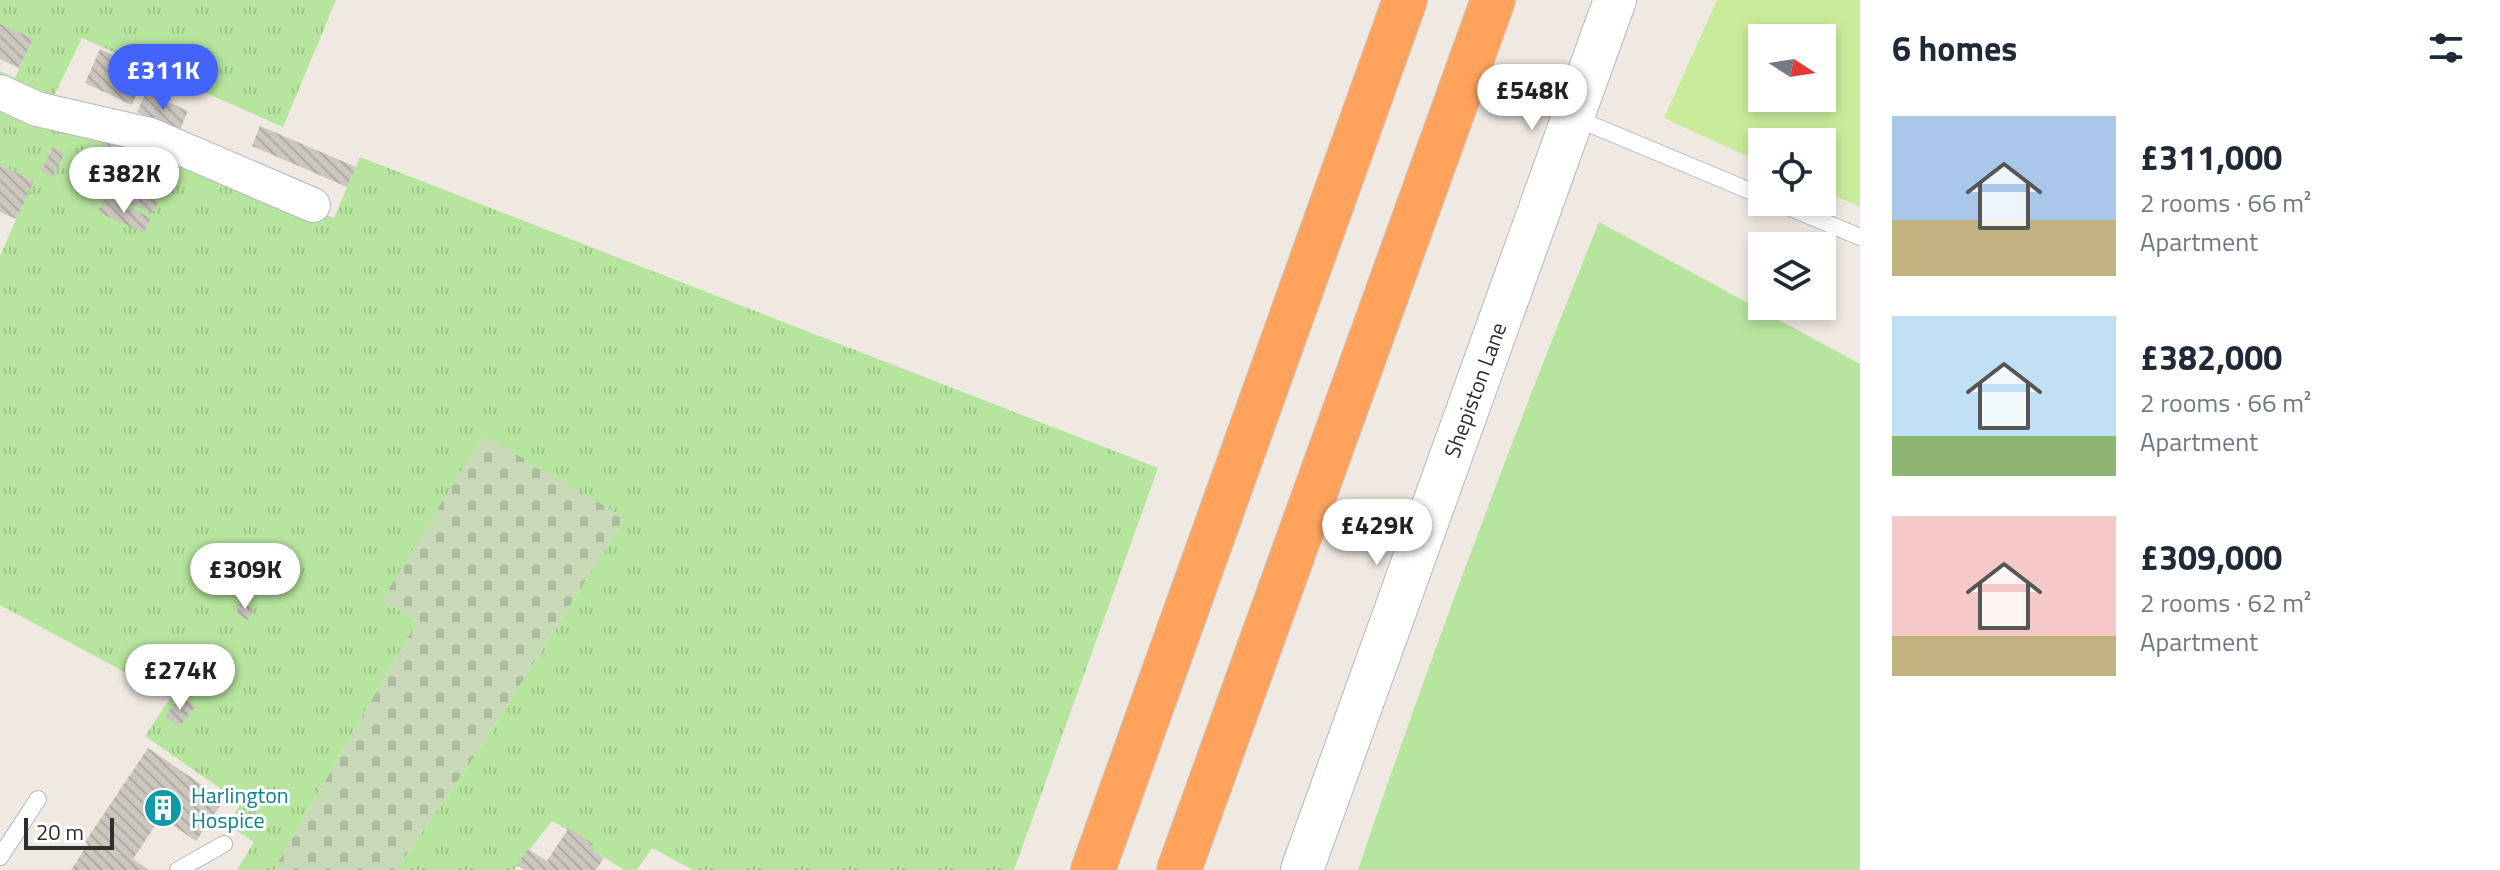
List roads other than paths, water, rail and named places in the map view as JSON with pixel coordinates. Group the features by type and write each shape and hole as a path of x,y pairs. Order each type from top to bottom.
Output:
{"highway":[{"path":"1093,870 1405,0"},
{"path":"1179,870 1493,0"}],"street":[{"name":"Shepiston Lane","path":"1302,870 1615,0"},
{"path":"0,92 37,109 150,135 313,205"}],"lane":[{"path":"1573,117 1748,190"},
{"path":"1810,216 1860,237"},
{"path":"0,857 38,799"},
{"path":"178,870 224,844"}],"place":[{"name":"Harlington Hospice","path":"163,808"}]}
